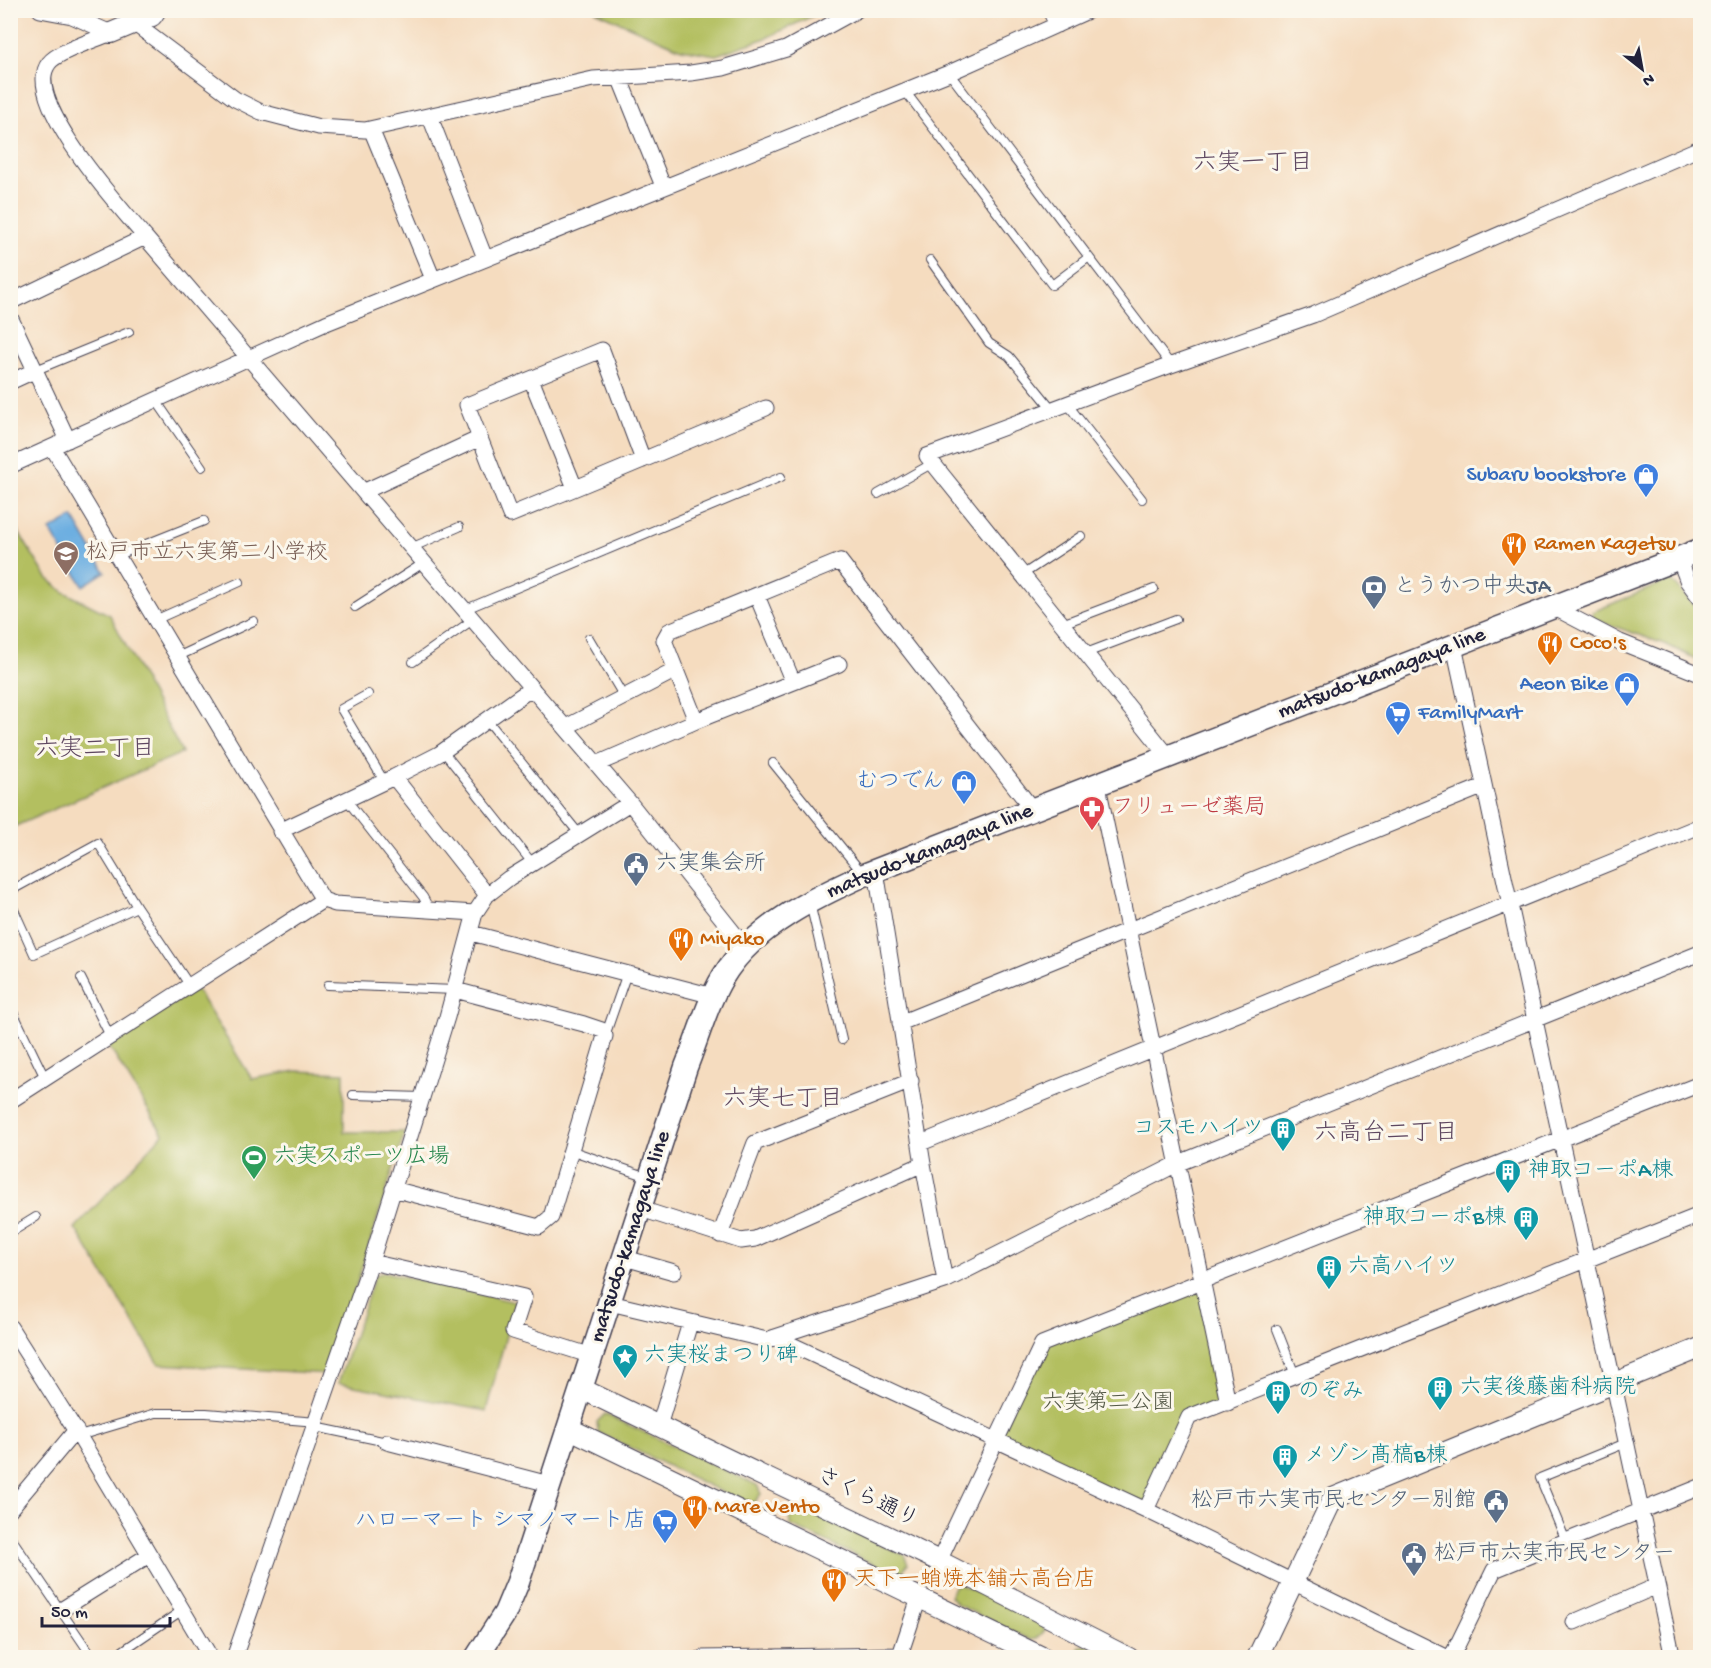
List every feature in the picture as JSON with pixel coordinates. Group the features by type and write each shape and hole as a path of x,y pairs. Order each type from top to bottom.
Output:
{"main road":[{"name":"matsudo-kamagaya line","path":"482,1657 505,1613 713,996 727,969 745,947 809,902 870,873 1701,550"}],"street":[{"path":"40,10 72,16 111,33"},
{"path":"156,10 152,16 48,63 44,77 44,91 48,106 78,154 145,237 630,803 745,947"},
{"path":"135,24 235,99 261,112 319,128 371,129 593,79 691,73 756,59 786,49 824,31 857,10"},
{"path":"1050,10 1057,25"},
{"path":"10,466 249,356 663,186 949,73 1090,10"},
{"path":"619,77 663,186"},
{"path":"430,117 485,258"},
{"path":"371,129 433,279"},
{"path":"1169,757 927,456 1313,315 1701,148"},
{"path":"10,302 145,237"},
{"path":"10,317 68,440"},
{"path":"643,460 602,351 467,405 510,515 643,460 766,408"},
{"path":"10,382 36,370"},
{"path":"531,379 575,488"},
{"path":"365,491 480,438"},
{"path":"52,447 176,658 323,900"},
{"path":"1679,558 1688,582 1701,598"},
{"path":"696,721 663,640 669,631 840,561 1033,810"},
{"path":"757,596 793,682"},
{"path":"1552,607 1620,642 1701,674"},
{"path":"1454,646 1673,1658"},
{"path":"597,764 696,721 839,664"},
{"path":"566,727 676,670"},
{"path":"280,831 443,751 532,688"},
{"path":"389,779 487,895"},
{"path":"1098,786 1228,1403"},
{"path":"900,1023 1129,928 1484,786"},
{"path":"234,1658 371,1262 455,990 475,913 487,895 630,803"},
{"path":"921,1143 1701,826"},
{"path":"870,873 911,1081 923,1164 945,1281"},
{"path":"10,1101 323,900 475,913"},
{"path":"471,933 713,996"},
{"path":"610,1302 767,1340 945,1281 1179,1163 1701,953"},
{"path":"393,1189 539,1227 551,1217 605,1036 602,1030 584,1024 455,990"},
{"path":"720,1235 755,1143 911,1081"},
{"path":"939,1561 1042,1344 1701,1084"},
{"path":"641,1209 741,1241 755,1239 923,1164"},
{"path":"1146,1510 1189,1417 1701,1215"},
{"path":"625,1258 674,1272"},
{"path":"371,1262 524,1297 513,1331 592,1356"},
{"path":"659,1426 690,1323"},
{"path":"10,1327 77,1433 211,1658"},
{"path":"775,1337 1146,1510 1450,1658 1494,1570 1701,1487"},
{"path":"1257,1658 1334,1498 1701,1348"},
{"name":"さくら通り","path":"582,1389 939,1561 1129,1658"},
{"path":"568,1428 1044,1658"},
{"path":"10,1509 77,1433"},
{"path":"387,1442 549,1484"},
{"path":"61,1610 149,1555"},
{"path":"1574,1622 1657,1586"},
{"path":"702,1658 898,1656 919,1598"}],"lane":[{"path":"949,73 1171,365"},
{"path":"905,91 1052,285 1089,257"},
{"path":"930,260 989,343 1009,356 1061,408 1142,499"},
{"path":"36,370 129,332"},
{"path":"155,399 202,467"},
{"path":"878,494 933,463"},
{"path":"413,662 470,614 781,477"},
{"path":"116,556 204,521"},
{"path":"412,547 459,527"},
{"path":"1022,575 1082,536"},
{"path":"355,607 424,562"},
{"path":"154,620 240,582"},
{"path":"1062,624 1154,589"},
{"path":"1086,653 1176,619"},
{"path":"176,658 254,621"},
{"path":"589,638 624,697"},
{"path":"368,694 341,709 389,779"},
{"path":"488,721 580,835"},
{"path":"443,751 533,864"},
{"path":"773,763 870,873"},
{"path":"346,799 423,897 431,911"},
{"path":"10,891 98,843 137,908 190,986"},
{"path":"10,901 34,954 137,908"},
{"path":"809,902 842,1040"},
{"path":"605,1036 627,973"},
{"path":"81,978 110,1036"},
{"path":"328,985 455,990"},
{"path":"13,1012 45,1078"},
{"path":"353,1095 423,1097"},
{"path":"570,1150 650,1178"},
{"path":"10,1233 36,1217"},
{"path":"1277,1329 1295,1376"},
{"path":"77,1433 156,1413 206,1413 316,1424 387,1442"},
{"path":"1566,1541 1540,1478 1626,1443"},
{"path":"10,1536 93,1658"},
{"path":"112,1658 181,1611"}],"green space":[{"path":"595,11 823,11 766,38 716,55 681,49"},
{"name":"松戸市立六実第二小学校","path":"11,520 47,578 64,592 110,615 182,753 11,828"},
{"path":"1670,580 1700,608 1700,661 1667,645 1593,619 1592,612"},
{"name":"六実スポーツ広場","path":"196,989 252,1079 296,1071 344,1073 344,1132 405,1132 328,1374 159,1364 75,1228 163,1134 108,1045"},
{"path":"385,1272 515,1302 486,1411 338,1383 375,1275"},
{"name":"六実第二公園","path":"1203,1281 1228,1403 1189,1417 1146,1510 994,1441 1042,1344"},
{"path":"605,1414 757,1485 761,1494 753,1504 748,1505 598,1432 597,1422"},
{"path":"798,1507 904,1555 908,1564 900,1574 895,1574 790,1525 789,1515"},
{"path":"959,1584 1041,1620 1045,1630 1037,1639 1031,1640 958,1605 950,1596 954,1586"},
{"path":"1085,1645 1115,1658 1075,1658 1080,1647"}],"water":[{"path":"73,517 105,572 83,586 50,530"}],"place":[{"name":"Subaru bookstore","path":"1646,499"},
{"name":"Ramen Kagetsu","path":"1514,568"},
{"name":"松戸市立六実第二小学校","path":"66,577"},
{"name":"とうかつ中央JA","path":"1374,611"},
{"name":"Coco's","path":"1550,667"},
{"name":"Aeon Bike","path":"1627,708"},
{"name":"FamilyMart","path":"1398,737"},
{"name":"むつでん","path":"964,806"},
{"name":"フリューゼ薬局","path":"1092,832"},
{"name":"六実集会所","path":"636,888"},
{"name":"Miyako","path":"681,963"},
{"name":"コスモハイツ","path":"1283,1153"},
{"name":"六実スポーツ広場","path":"254,1181"},
{"name":"神取コーポA棟","path":"1508,1195"},
{"name":"神取コーポB棟","path":"1526,1242"},
{"name":"六高ハイツ","path":"1329,1291"},
{"name":"六実桜まつり碑","path":"625,1380"},
{"name":"六実後藤歯科病院","path":"1440,1412"},
{"name":"のぞみ","path":"1278,1416"},
{"name":"メゾン髙槁B棟","path":"1285,1480"},
{"name":"松戸市六実市民センター別館","path":"1496,1525"},
{"name":"Mare Vento","path":"695,1531"},
{"name":"ハローマート シマノマート店","path":"665,1545"},
{"name":"松戸市六実市民センター","path":"1414,1578"},
{"name":"天下一蛸焼本舗六高台店","path":"834,1604"}],"district":[{"name":"六実一丁目","path":"1253,164"},
{"name":"六実二丁目","path":"95,750"},
{"name":"六実七丁目","path":"783,1100"},
{"name":"六高台二丁目","path":"1386,1134"}]}
